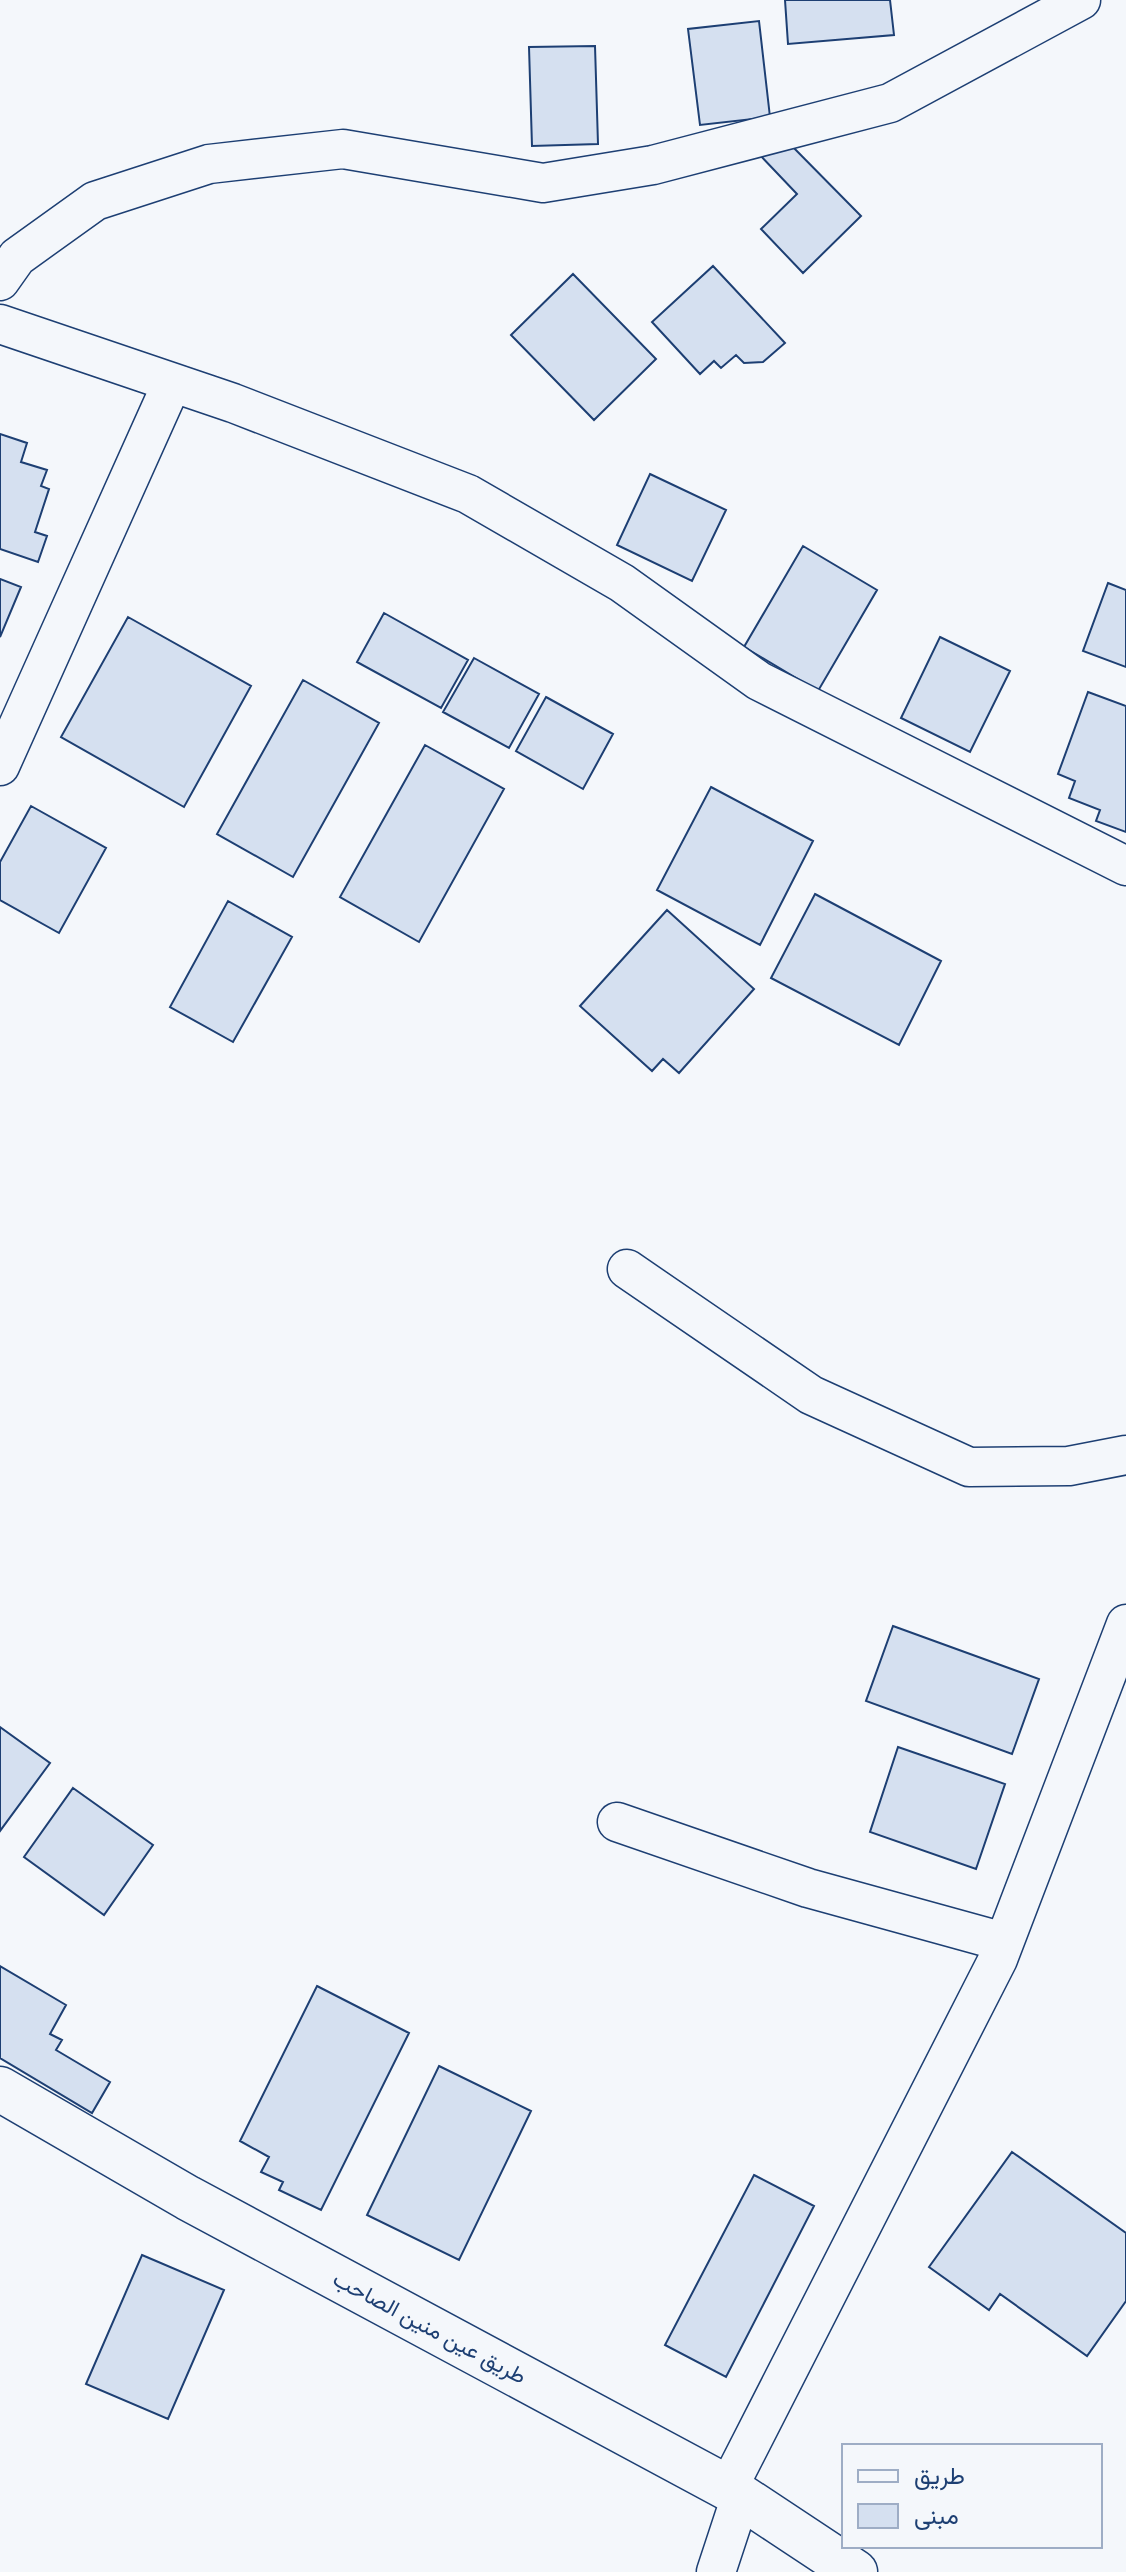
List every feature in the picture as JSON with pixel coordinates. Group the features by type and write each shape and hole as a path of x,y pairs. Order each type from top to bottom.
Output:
{"main road":[{"name":"طريق عين منين الصاحب","path":"0,2089 202,2205 735,2492 855,2572"}],"street":[{"path":"0,281 17,257 95,201 209,164 343,149 543,183 653,165 890,103 1081,0"},
{"path":"0,324 332,440 468,494 622,583 759,681 1126,866"},
{"path":"0,766 172,383"},
{"path":"627,1269 811,1395 969,1467 1069,1466 1126,1455"},
{"path":"716,2572 735,2492 998,1959 1126,1624"},
{"path":"617,1822 808,1888 1004,1942"}],"building":[{"path":"785,0 890,0 894,35 788,44"},
{"path":"759,21 770,117 700,125 688,29"},
{"path":"595,46 598,144 532,146 529,47"},
{"path":"787,141 861,216 803,273 761,229 797,194 756,151"},
{"path":"713,266 785,343 763,362 744,363 736,355 721,368 714,361 700,374 652,322"},
{"path":"573,274 656,359 594,420 511,335"},
{"path":"0,434 27,443 21,462 47,470 41,486 49,489 35,532 47,536 38,562 0,549"},
{"path":"650,474 726,510 692,581 617,545"},
{"path":"803,546 877,590 818,691 744,647"},
{"path":"0,579 21,587 0,637"},
{"path":"1108,583 1126,590 1126,667 1083,651"},
{"path":"384,613 468,660 441,708 357,662"},
{"path":"128,617 251,686 184,807 61,737"},
{"path":"940,637 1010,671 970,752 901,718"},
{"path":"474,658 539,694 509,748 443,712"},
{"path":"303,680 379,723 293,877 217,834"},
{"path":"1088,692 1126,706 1126,832 1096,821 1100,810 1069,798 1075,781 1058,774"},
{"path":"546,697 613,734 583,789 516,751"},
{"path":"425,745 504,789 419,942 340,897"},
{"path":"711,787 813,841 760,945 657,890"},
{"path":"31,806 106,848 59,933 0,900 0,862"},
{"path":"815,894 941,961 899,1045 771,978"},
{"path":"228,901 292,937 233,1042 170,1007"},
{"path":"667,910 754,989 679,1073 663,1059 652,1071 580,1006"},
{"path":"893,1626 1039,1679 1012,1754 866,1701"},
{"path":"0,1727 50,1763 0,1831"},
{"path":"898,1747 1005,1784 976,1869 870,1832"},
{"path":"73,1788 153,1845 104,1915 24,1857"},
{"path":"0,1966 66,2005 50,2034 62,2040 56,2050 110,2082 92,2113 0,2058"},
{"path":"317,1986 409,2033 321,2210 279,2190 283,2182 261,2172 269,2157 240,2141"},
{"path":"439,2066 531,2111 459,2260 367,2215"},
{"path":"1012,2152 1126,2233 1126,2301 1087,2356 1000,2294 989,2310 929,2267"},
{"path":"754,2175 814,2206 726,2377 665,2345"},
{"path":"142,2255 224,2290 168,2419 86,2384"}]}
